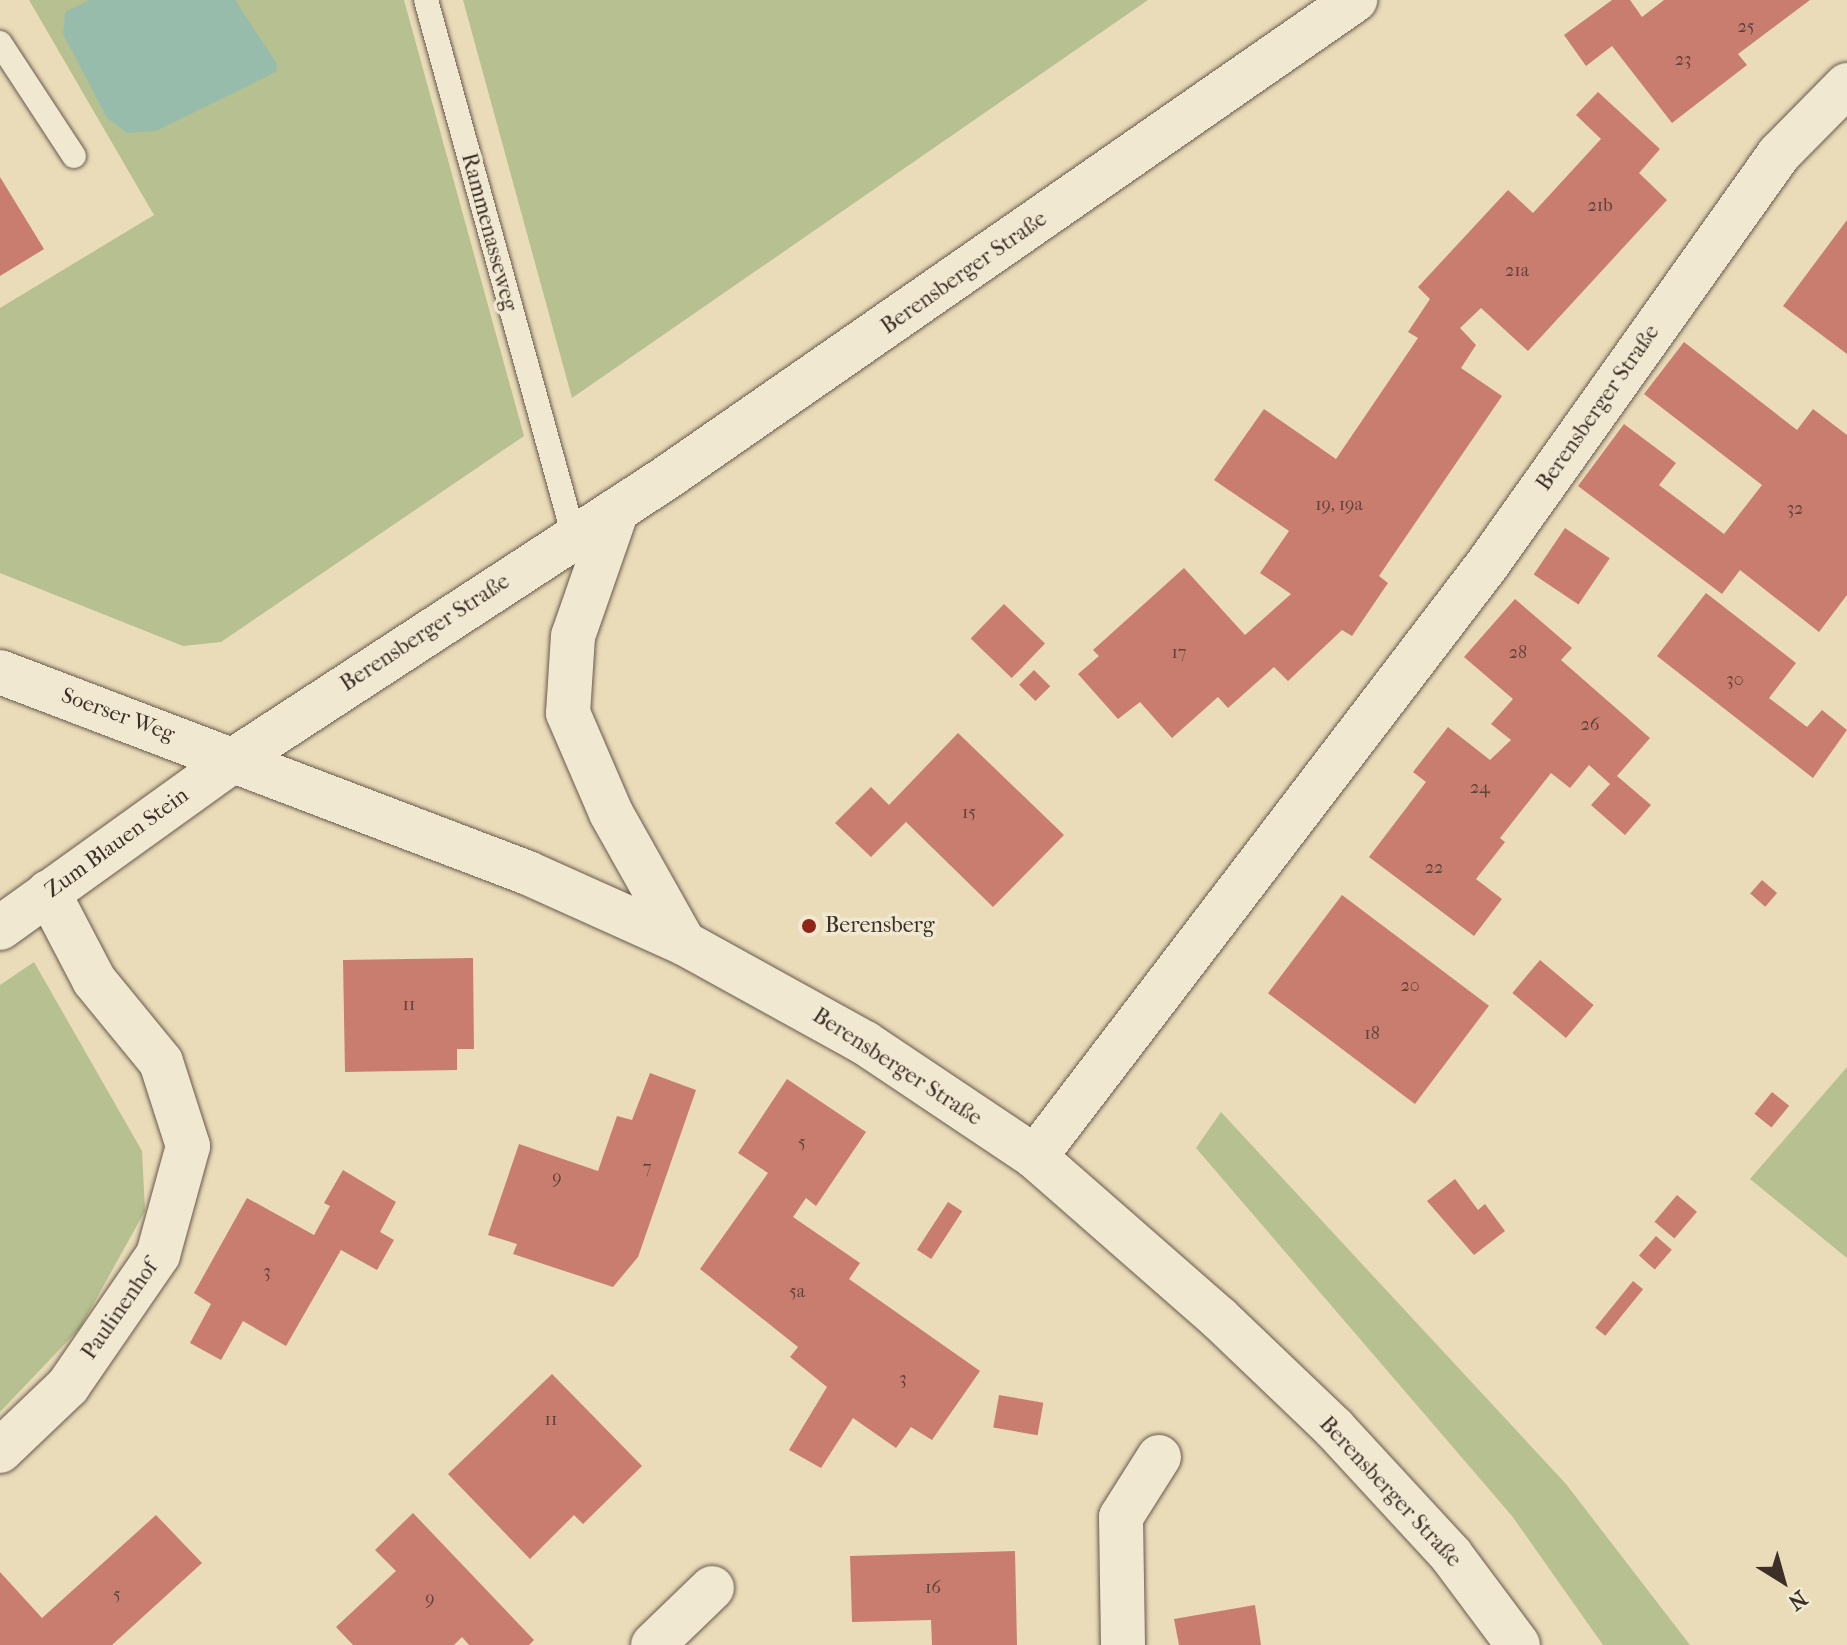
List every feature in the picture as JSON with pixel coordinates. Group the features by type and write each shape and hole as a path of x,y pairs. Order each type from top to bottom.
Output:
{"street":[{"name":"Berensberger Straße","path":"235,759 617,510 1355,0"},
{"name":"Berensberger Straße","path":"1035,1157 1487,565 1779,154 1847,85"},
{"path":"617,510 573,636 568,713 611,813 684,943"},
{"name":"Soerser Weg","path":"0,672 235,759"},
{"name":"Berensberger Straße","path":"235,759 528,873 684,943 865,1043 1035,1157 1219,1318 1334,1428 1451,1555 1518,1645"},
{"name":"Zum Blauen Stein","path":"0,928 235,759"},
{"name":"Paulinenhof","path":"0,1451 68,1386 158,1255 188,1146 161,1062 94,980 48,892"},
{"path":"1123,1645 1121,1517 1159,1457"},
{"path":"653,1645 712,1588"}],"lane":[{"name":"Rammenasseweg","path":"426,0 574,537"},
{"path":"0,43 74,156"}],"shaded area":[{"path":"29,0 404,0 524,436 221,642 183,646 0,573 0,308 154,215"},
{"path":"90,0 235,0 277,64 276,72 156,131 127,133 107,118 63,34 65,12"},
{"path":"463,0 1148,0 572,398"},
{"path":"34,962 142,1151 145,1211 80,1328 0,1412 0,985"},
{"path":"1847,1067 1847,1258 1750,1179"},
{"path":"1221,1112 1566,1484 1690,1645 1603,1645 1512,1516 1196,1148"}],"building":[{"path":"1612,0 1630,0 1642,17 1664,0 1810,0 1738,54 1747,65 1672,123 1612,46 1586,66 1564,35"},
{"path":"1598,92 1660,149 1639,173 1667,200 1528,351 1481,308 1460,328 1476,345 1461,368 1502,396 1379,576 1388,583 1352,636 1342,630 1288,681 1274,667 1228,708 1218,697 1172,738 1140,702 1118,719 1078,674 1099,656 1093,650 1184,568 1245,635 1291,594 1260,573 1289,531 1214,480 1264,409 1336,459 1418,338 1408,332 1430,299 1418,287 1508,190 1533,213 1601,139 1576,115"},
{"path":"0,177 44,249 0,276"},
{"path":"1847,220 1847,354 1783,306"},
{"path":"1684,342 1797,430 1813,409 1847,435 1847,595 1819,632 1740,570 1722,594 1578,486 1624,424 1676,463 1659,485 1724,534 1762,485 1644,394"},
{"path":"1565,528 1610,558 1578,605 1534,574"},
{"path":"1706,593 1796,663 1769,698 1807,727 1822,710 1847,730 1813,778 1657,656"},
{"path":"1515,599 1572,648 1561,660 1650,738 1617,776 1651,805 1625,835 1591,805 1610,784 1589,765 1570,788 1551,773 1500,838 1505,842 1476,879 1502,899 1474,936 1369,857 1426,782 1413,772 1448,727 1490,760 1511,740 1491,724 1513,699 1464,657"},
{"path":"1004,604 1045,644 1012,678 971,639"},
{"path":"1034,670 1050,686 1035,701 1019,685"},
{"path":"958,733 1064,835 993,907 906,822 871,857 835,823 871,787 889,805"},
{"path":"1762,880 1777,893 1765,907 1750,894"},
{"path":"1342,895 1489,1006 1415,1104 1268,993"},
{"path":"473,958 474,1049 457,1049 457,1070 345,1072 343,960"},
{"path":"1540,960 1594,1005 1566,1038 1512,993"},
{"path":"650,1073 696,1090 638,1257 613,1287 513,1254 517,1244 488,1235 519,1144 598,1171 617,1116 632,1120"},
{"path":"787,1079 866,1132 816,1206 806,1198 793,1217 860,1263 849,1279 980,1371 932,1440 911,1427 896,1448 853,1418 821,1468 789,1450 827,1387 790,1357 798,1347 700,1269 768,1173 738,1153"},
{"path":"1772,1092 1789,1106 1771,1128 1754,1114"},
{"path":"343,1170 396,1202 380,1232 394,1240 377,1270 341,1250 286,1346 243,1321 221,1360 190,1343 211,1304 194,1293 247,1198 314,1235 330,1206 324,1203"},
{"path":"1455,1179 1478,1210 1485,1204 1505,1231 1474,1255 1427,1201"},
{"path":"1677,1195 1697,1212 1674,1239 1655,1222"},
{"path":"948,1202 962,1211 931,1259 917,1250"},
{"path":"1656,1236 1672,1250 1655,1269 1639,1256"},
{"path":"1633,1281 1643,1289 1605,1336 1595,1328"},
{"path":"552,1374 642,1466 583,1524 574,1515 530,1559 448,1474"},
{"path":"999,1395 1043,1403 1038,1435 993,1427"},
{"path":"413,1513 534,1640 529,1645 469,1645 462,1637 454,1645 353,1645 336,1627 396,1571 375,1550"},
{"path":"156,1515 202,1563 112,1645 0,1645 0,1572 42,1618"},
{"path":"1015,1551 1017,1645 932,1645 931,1620 852,1622 850,1556"},
{"path":"1255,1605 1261,1645 1179,1645 1174,1619"}],"place":[{"name":"Berensberg","path":"809,926"}]}
